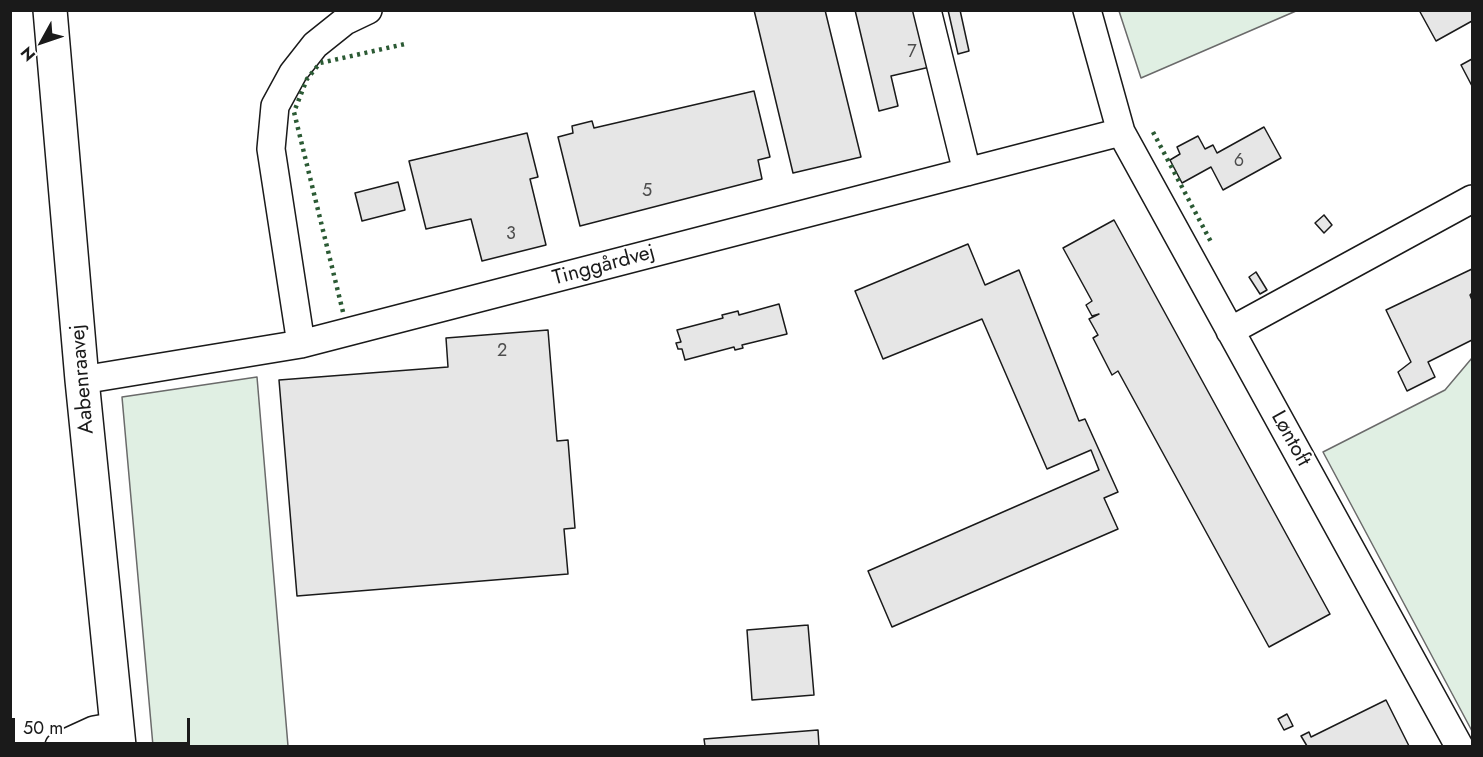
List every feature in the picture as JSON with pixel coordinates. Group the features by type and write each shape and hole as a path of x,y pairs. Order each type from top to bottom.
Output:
{"main road":[{"name":"Aabenraavej","path":"50,10 82,380 118,736"}],"street":[{"path":"302,344 271,149 275,106 293,73 315,45 345,21 368,10"},
{"path":"927,10 967,172"},
{"name":"Løntoft","path":"1087,10 1121,132 1459,747"},
{"name":"Tinggårdvej","path":"82,380 302,344 1121,132"},
{"path":"1230,331 1473,199"},
{"path":"60,747 94,730 118,736"}],"green space":[{"path":"1119,10 1296,11 1141,78"},
{"path":"1472,358 1472,731 1323,452 1445,390"},
{"path":"257,377 288,746 153,746 122,397"}],"building":[{"path":"754,10 825,10 861,157 793,173"},
{"path":"855,10 916,10 930,67 891,76 898,106 879,111"},
{"path":"948,10 960,10 969,51 958,54"},
{"path":"1419,10 1472,10 1472,21 1436,41"},
{"path":"1472,59 1472,86 1461,65"},
{"path":"754,91 770,157 758,160 762,179 580,226 558,137 573,133 572,126 592,121 594,128"},
{"path":"1264,127 1281,158 1223,190 1211,167 1182,183 1170,160 1180,154 1177,147 1198,136 1205,149 1213,145 1217,153"},
{"path":"527,133 538,177 530,179 546,245 482,261 471,219 426,229 409,161"},
{"path":"398,182 405,210 362,221 355,193"},
{"path":"1324,215 1332,225 1324,233 1315,223"},
{"path":"1114,220 1330,614 1269,647 1118,371 1112,375 1093,338 1098,335 1089,319 1099,314 1092,316 1086,305 1092,301 1063,248"},
{"path":"968,244 985,285 1019,270 1079,421 1085,419 1118,492 1104,498 1118,529 892,627 868,571 1099,470 1091,450 1047,469 982,319 883,359 855,291"},
{"path":"1472,269 1472,293 1470,295 1472,340 1428,362 1435,377 1407,391 1398,372 1411,362 1386,310"},
{"path":"1256,272 1267,290 1260,294 1249,277"},
{"path":"779,304 787,334 742,345 743,348 735,350 734,347 685,360 682,349 678,349 676,343 681,342 677,330 723,318 722,315 738,311 739,315"},
{"path":"548,330 557,441 568,440 575,528 564,529 568,574 297,596 279,380 448,367 446,338"},
{"path":"808,625 814,695 752,700 747,630"},
{"path":"1386,700 1409,746 1307,746 1301,736 1309,732 1311,737"},
{"path":"1287,714 1293,726 1284,730 1278,719"},
{"path":"818,730 819,746 705,746 704,739"}],"hedge":[{"path":"343,312 294,112 307,79 320,63 405,44"},
{"path":"1153,132 1211,242"}]}
